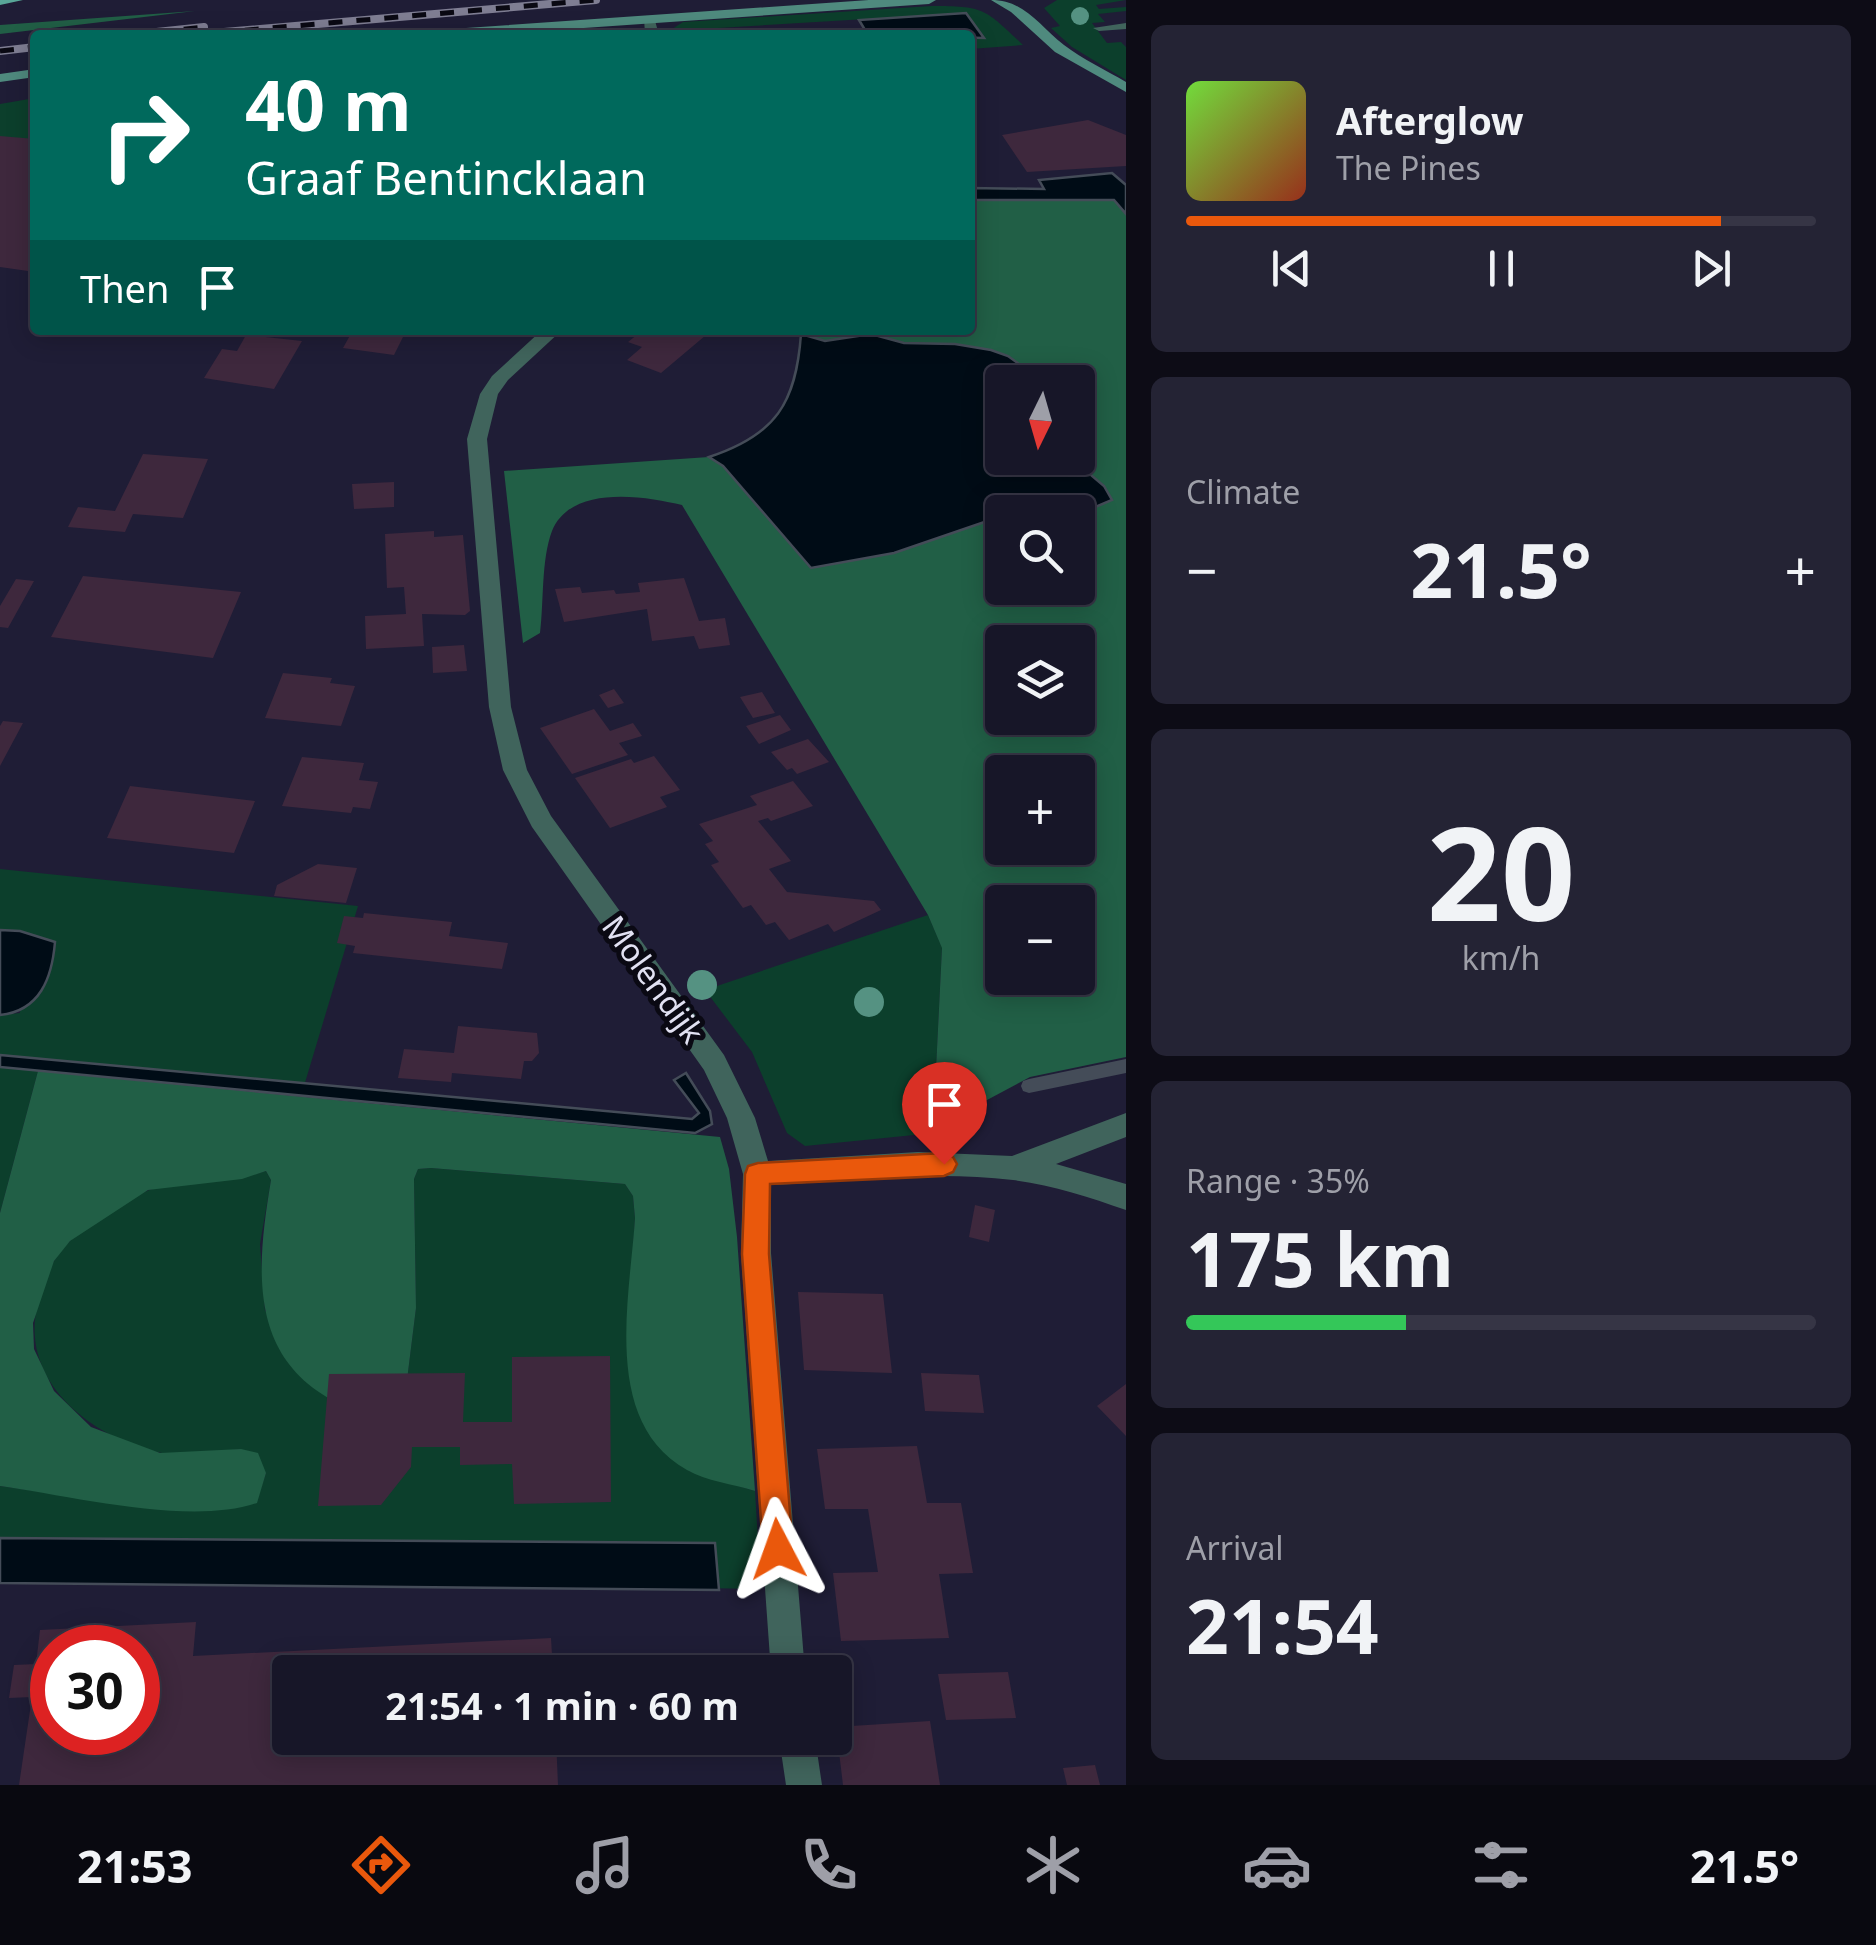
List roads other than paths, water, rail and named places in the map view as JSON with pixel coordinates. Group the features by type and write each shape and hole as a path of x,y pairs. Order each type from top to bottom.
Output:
{"main road":[{"path":"0,1 16,0"}],"street":[{"path":"564,30 650,27 929,0"},
{"path":"1004,1 1060,49 1126,88"},
{"path":"0,78 30,74"},
{"name":"Molendijk","path":"547,335 502,376 481,416 477,439 500,708 515,770 541,821 714,1063 741,1118 758,1174 756,1254 787,1655"},
{"path":"1012,1168 1126,1126"},
{"path":"758,1174 944,1164 1012,1168 1071,1179 1126,1197"},
{"path":"800,1755 804,1785"}],"lane":[{"path":"1099,28 1126,26"}],"waterway":[{"path":"1029,1086 1126,1066"}],"railway":[{"path":"247,30 596,0"},
{"path":"176,30 204,27"},
{"path":"0,51 30,48"}]}
